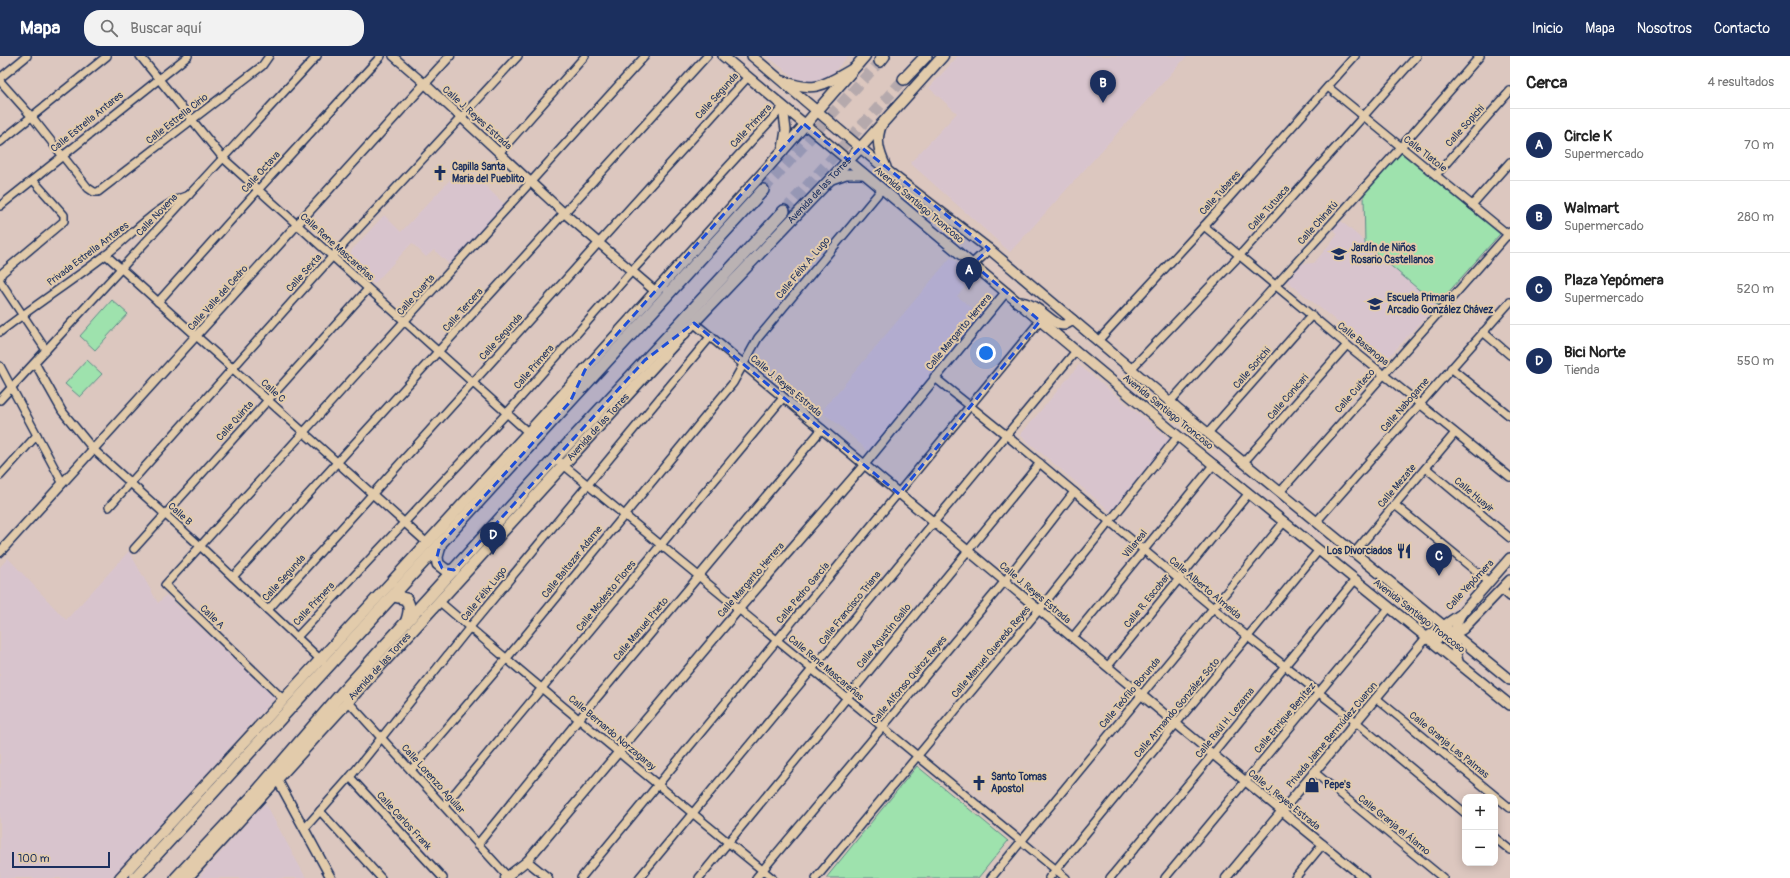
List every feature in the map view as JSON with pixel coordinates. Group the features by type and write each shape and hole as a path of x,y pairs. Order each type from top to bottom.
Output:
{"highway":[{"path":"904,79 926,56"},
{"path":"135,878 440,545 532,436 570,402 763,190"},
{"name":"Avenida de las Torres","path":"176,878 276,776 345,697 406,623 555,458 784,211"},
{"path":"645,360 684,333"},
{"path":"570,402 585,370"},
{"path":"440,545 436,557 438,564 447,571 454,570"},
{"path":"394,596 406,600 409,604 410,610 406,623"},
{"path":"126,878 147,865"}],"main road":[{"name":"Avenida Santiago Troncoso","path":"723,56 1178,436 1427,640 1458,661 1510,705"},
{"path":"752,56 816,111"},
{"path":"120,878 427,543 532,436 585,370 865,56"},
{"name":"Avenida de las Torres","path":"345,697 440,602 694,322 848,160 943,56"},
{"path":"777,78 795,85 808,87 820,86 855,68"},
{"path":"783,107 786,130 783,149"},
{"name":"Avenida Santiago Troncoso","path":"816,111 889,172 989,249 1170,402 1510,680"},
{"path":"884,120 877,140 880,155 889,172"},
{"path":"828,180 846,174 864,174"},
{"path":"973,264 989,249"},
{"path":"1017,302 1025,302 1033,305 1059,324 1066,325 1073,320"},
{"name":"Calle Yepómera","path":"1427,640 1461,614 1510,558"},
{"path":"1427,640 1454,634 1466,627 1510,580"},
{"path":"1458,661 1454,634 1461,614"},
{"name":"Avenida de las Torres","path":"187,878 257,803 276,776"}],"street":[{"path":"27,56 0,79 62,155"},
{"path":"0,142 107,56"},
{"name":"Calle Rene Mascareñas","path":"140,56 223,158 532,436"},
{"name":"Calle Estrella Antares","path":"0,206 158,78 188,56"},
{"name":"Calle Estrella Cirio","path":"62,155 88,188 94,192 102,190 262,66 269,56"},
{"name":"Calle Novena","path":"0,400 120,268 317,56"},
{"name":"Calle Octava","path":"158,302 381,56"},
{"name":"Calle J. Reyes Estrada","path":"393,56 500,152 531,183 598,244 655,291"},
{"name":"Calle Valle del Cedro","path":"0,552 450,56"},
{"name":"Calle Sexta","path":"109,507 332,257 518,56"},
{"path":"500,152 585,56"},
{"name":"Calle Cuarta","path":"200,546 645,56"},
{"name":"Calle Tercera","path":"233,578 707,56"},
{"name":"Calle Tubares","path":"1098,341 1204,226 1355,56"},
{"name":"Calle Tutuaca","path":"1131,369 1240,255 1417,56"},
{"name":"Calle Chinatú","path":"1170,402 1400,148 1480,56"},
{"name":"Calle Segunda","path":"268,610 748,77"},
{"name":"Calle Tlatole","path":"1328,87 1400,148 1509,234"},
{"name":"Calle Sopichi","path":"1436,175 1510,91"},
{"name":"Calle Primera","path":"297,638 506,413 632,271 783,107"},
{"path":"1472,205 1510,162"},
{"path":"0,277 2,273 64,221 64,215 33,180"},
{"name":"Calle Félix A. Lugo","path":"743,363 758,338 882,189"},
{"name":"Privada Estrella Antares","path":"0,332 106,255 162,208 176,199 189,195"},
{"name":"Calle Basanopa","path":"1204,226 1347,345 1510,477"},
{"name":"Calle Cuiteco","path":"1280,492 1383,374 1509,234"},
{"name":"Calle C","path":"106,255 427,543"},
{"path":"0,281 46,350"},
{"name":"Calle Quinta","path":"134,549 368,289"},
{"name":"Calle Margarito Herrera","path":"507,877 527,861 738,609 864,465 934,377 1006,292"},
{"name":"Calle Nabogame","path":"1316,522 1419,403 1510,302"},
{"name":"Calle Sorichi","path":"1208,433 1312,315"},
{"name":"Calle Pedro García","path":"582,878 1040,321"},
{"name":"Calle J. Reyes Estrada","path":"694,322 783,398 1281,811 1364,878"},
{"path":"1483,332 1510,355"},
{"name":"Calle Félix Lugo","path":"305,828 350,778 381,737 470,627 711,336"},
{"name":"Calle Conicari","path":"1244,462 1347,345"},
{"name":"Calle Francisco Triana","path":"639,878 1076,351"},
{"name":"Calle B","path":"35,363 62,411 92,449 200,546 329,667"},
{"name":"Calle Baltazar Adame","path":"411,770 507,658 733,383 743,363"},
{"path":"0,366 62,482"},
{"path":"1451,368 1510,416"},
{"name":"Calle Alberto Almeida","path":"934,377 1040,463 1108,522 1248,637 1356,722 1462,810"},
{"name":"Calle Modesto Flores","path":"444,806 543,689 661,544 783,398"},
{"name":"Calle Manuel Prieto","path":"478,844 580,718 822,429"},
{"name":"Calle Mezate","path":"1354,553 1455,433"},
{"path":"0,476 37,435"},
{"name":"Calle Manuel Quevedo Reyes","path":"816,878 1039,610 1178,436"},
{"name":"Calle Rene Mascareñas","path":"555,458 1066,878"},
{"name":"Calle Agustín Gallo","path":"699,878 1040,463"},
{"name":"Villareal","path":"1073,637 1214,464"},
{"name":"Calle Huayir","path":"1426,468 1510,538"},
{"name":"Calle Alfonso Quiroz Reyes","path":"756,878 883,728 1004,581 1074,492"},
{"name":"Calle R. Escobar","path":"1108,666 1249,493"},
{"path":"1394,505 1489,582"},
{"name":"Calle Teófilo Borunda","path":"991,878 1022,842 1141,694 1214,609 1284,522"},
{"name":"Calle A","path":"200,546 165,585 283,699"},
{"name":"Calle Armando González Soto","path":"1049,878 1319,550"},
{"name":"Calle Raúl H. Lezama","path":"1110,878 1355,580"},
{"path":"1501,589 1510,597"},
{"name":"Calle Bernardo Norzagaray","path":"440,602 543,689 580,718 617,753 772,878"},
{"name":"Calle Enrique Benítez","path":"1165,878 1389,608"},
{"name":"Privada Jaime Bermúdez Cuaron","path":"1226,878 1376,698 1427,640"},
{"name":"Calle Lorenzo Aguilar","path":"345,697 507,877"},
{"name":"Calle Granja Las Palmas","path":"1376,698 1510,808"},
{"name":"Calle Granja el Álamo","path":"1314,772 1443,878"},
{"path":"276,776 331,878"},
{"name":"Calle Carlos Frank","path":"350,778 443,878"},
{"path":"320,811 381,878"},
{"path":"1498,840 1510,850"},
{"path":"1295,878 1323,844"},
{"path":"527,861 548,878"}],"highlighted area":[{"path":"804,124 848,160 861,147 989,249 973,264 1040,321 899,494 694,323 645,360 454,570 442,568 437,557 440,545 570,402 585,370"}],"shaded area":[{"path":"767,56 848,56 831,76 811,82 795,78"},
{"path":"958,56 1187,56 1010,252 910,163 957,113 929,88"},
{"path":"464,165 505,205 450,265 434,250 426,257 412,243 374,284 349,259 352,250 384,215 401,232"},
{"name":"Escuela Primaria Arcadio González Chávez","path":"1341,221 1364,241 1365,244 1437,305 1385,361 1287,281 1301,264 1314,263 1338,234 1333,229"},
{"path":"951,257 974,277 957,296 981,315 869,452 838,424 821,412"},
{"path":"1079,365 1171,440 1111,512 1020,435"},
{"path":"129,551 158,603 166,595 275,698 111,878 0,878 0,567 8,558 66,620"},
{"path":"265,803 306,878 198,878 253,816"}],"green space":[{"path":"1401,153 1500,234 1437,305 1365,244 1364,194"},
{"path":"112,300 128,314 95,350 80,336"},
{"path":"87,360 102,374 80,397 65,384"},
{"path":"917,766 1008,841 978,878 826,878"}],"tunnel":[{"path":"763,190 880,61"},
{"path":"784,211 904,79"}],"place":[{"name":"Walmart","path":"1103,103"},
{"name":"Capilla Santa Maria del Pueblito","path":"440,173"},
{"name":"Jardín de Niños Rosario Castellanos","path":"1339,254"},
{"name":"Circle K","path":"969,290"},
{"name":"Escuela Primaria Arcadio González Chávez","path":"1375,304"},
{"name":"Los Divorciados","path":"1404,551"},
{"name":"Bici Norte","path":"493,555"},
{"name":"Plaza Yepómera","path":"1439,576"},
{"name":"Santo Tomas Apostol","path":"979,783"},
{"name":"Pepe's","path":"1312,785"}]}
